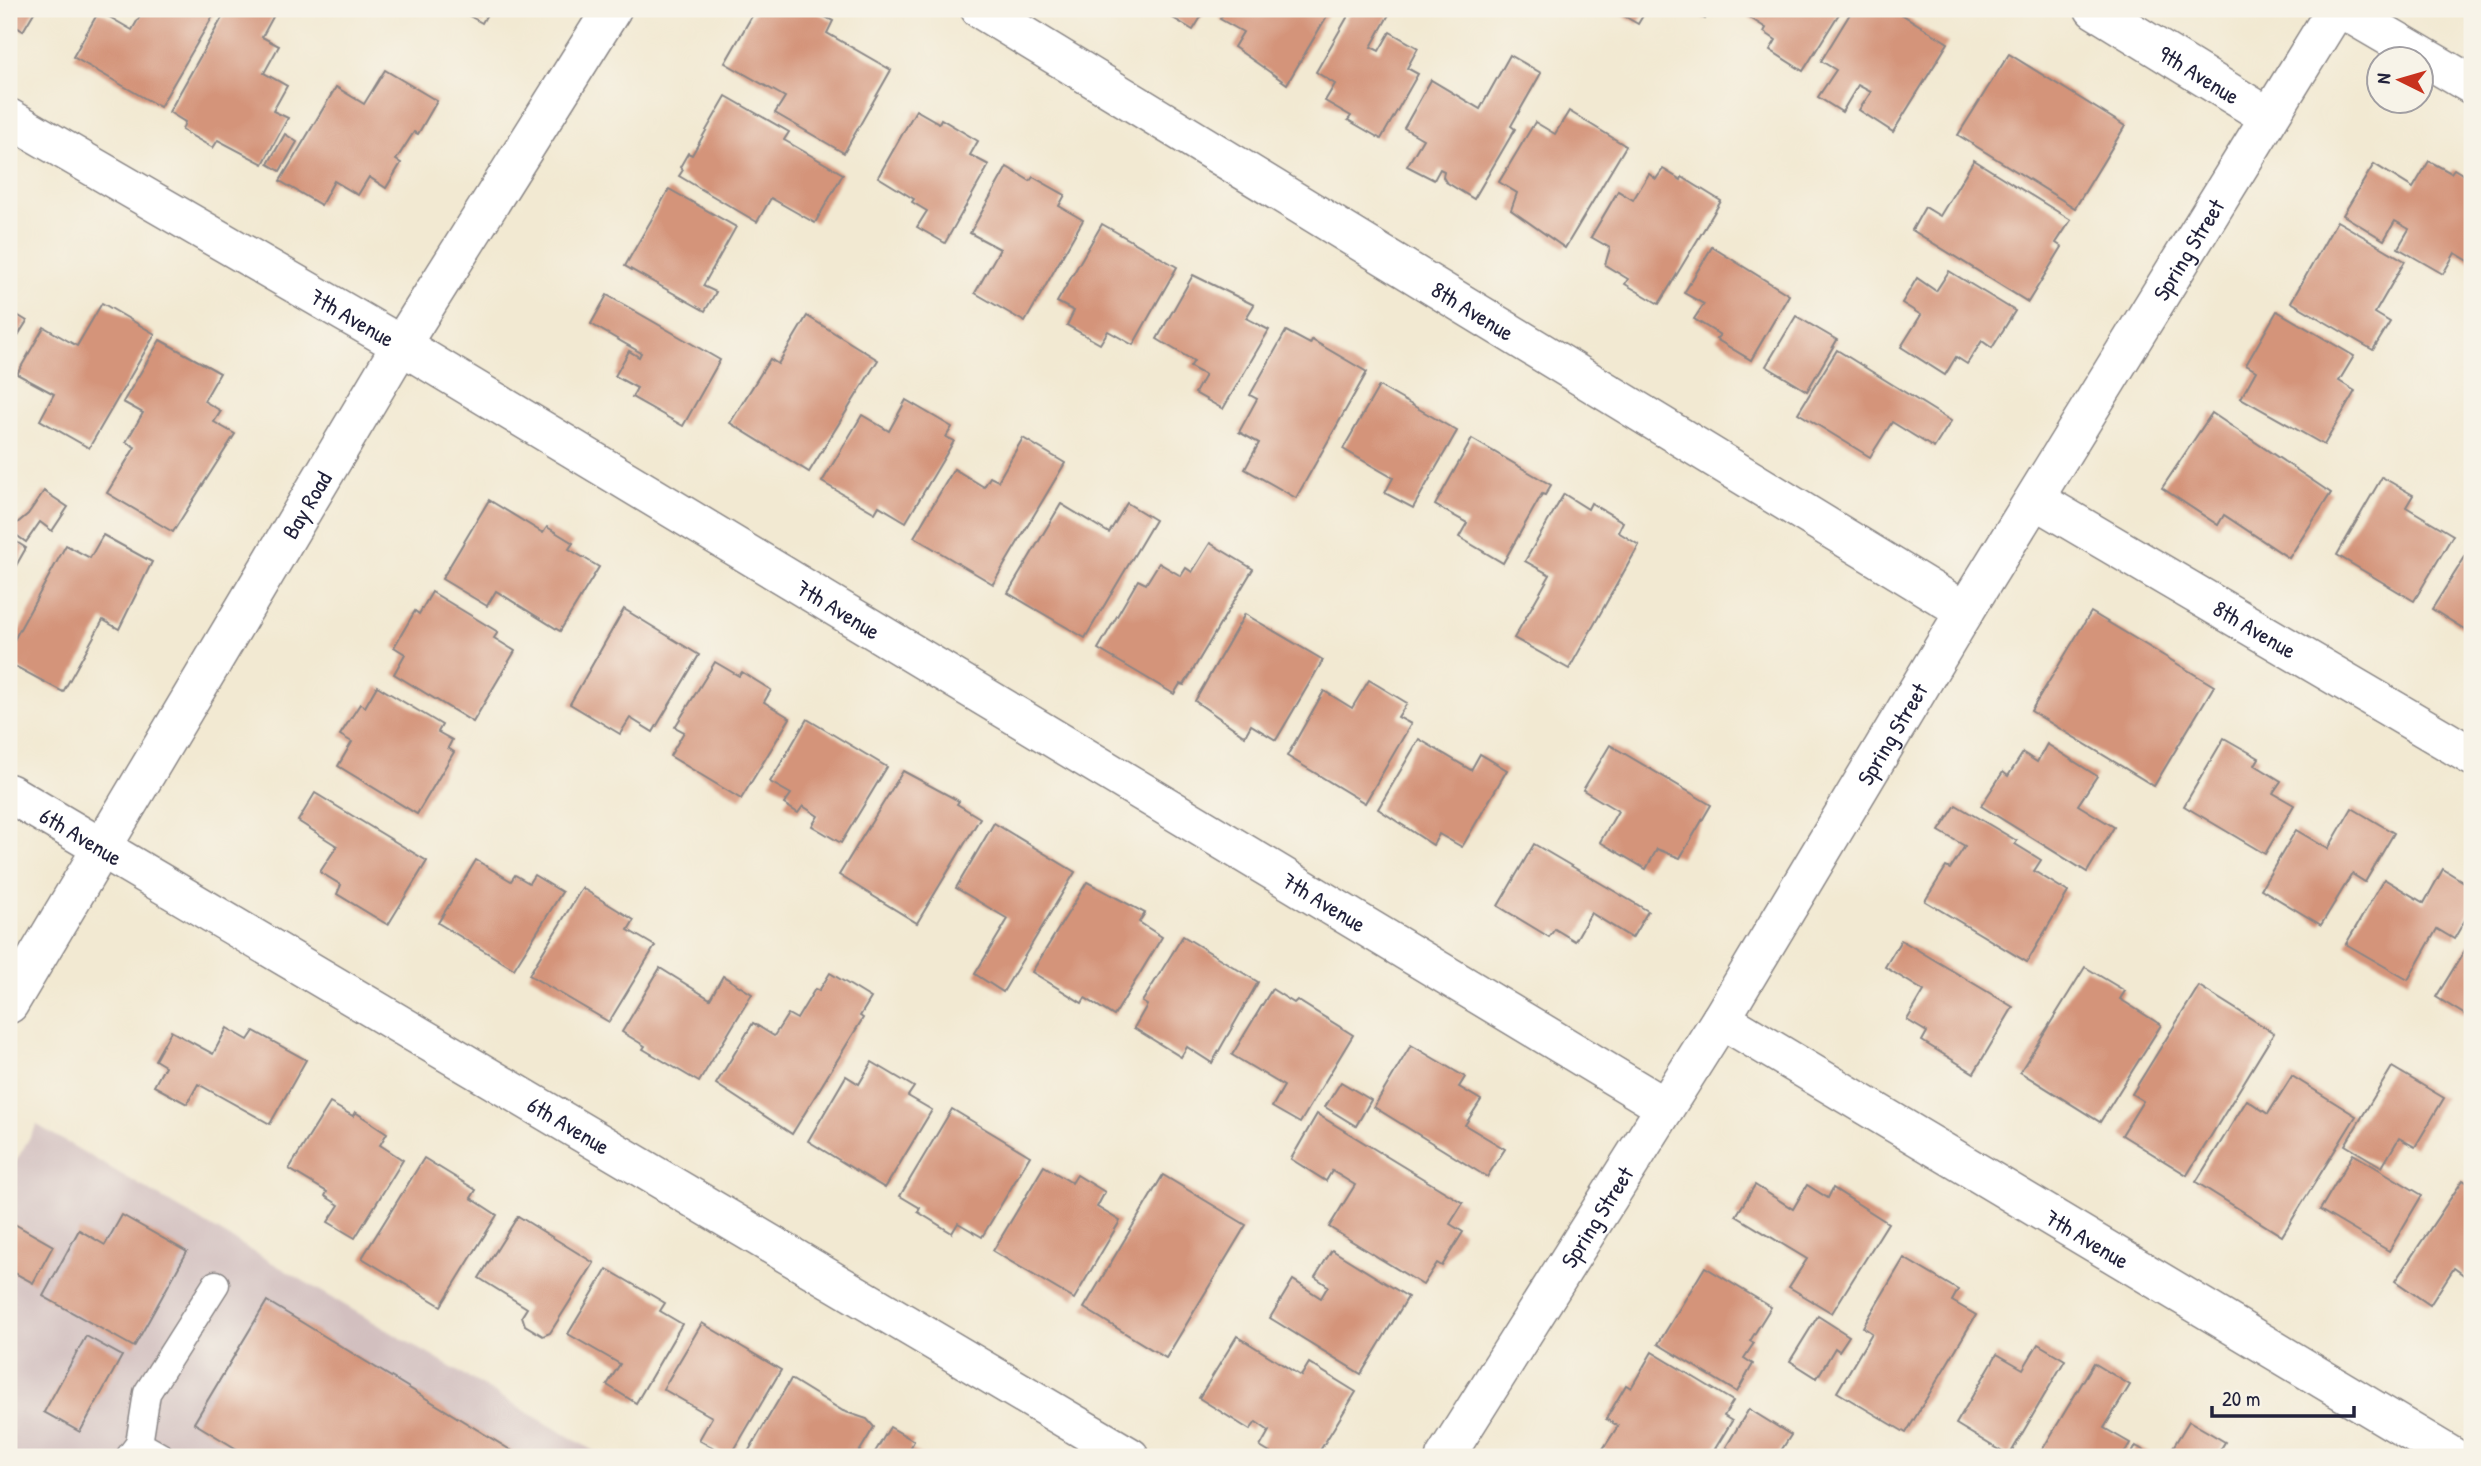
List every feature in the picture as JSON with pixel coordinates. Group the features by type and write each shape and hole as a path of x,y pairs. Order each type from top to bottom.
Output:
{"street":[{"name":"Bay Road","path":"9,1004 401,345 611,9"},
{"name":"8th Avenue","path":"980,9 1965,611"},
{"name":"9th Avenue","path":"2094,9 2269,117"},
{"name":"Spring Street","path":"1446,1457 1721,1019 1965,611 2036,500 2336,9"},
{"path":"2342,9 2472,85"},
{"name":"7th Avenue","path":"9,118 401,345 1665,1107"},
{"name":"8th Avenue","path":"2036,500 2472,756"},
{"name":"6th Avenue","path":"9,793 1130,1457"},
{"name":"7th Avenue","path":"1721,1019 2453,1457"}],"lane":[{"path":"143,1453 148,1393 216,1284"}],"shaded area":[{"path":"37,1125 604,1457 9,1457 9,1173"}],"building":[{"path":"9,9 36,9 23,31 9,22"},
{"path":"144,9 217,9 160,107 73,57 99,11 132,30"},
{"path":"227,9 259,9 273,17 262,37 279,46 264,73 287,86 273,111 288,118 263,164 218,140 213,148 182,130 185,122 169,112"},
{"path":"457,9 490,9 482,23"},
{"path":"756,9 811,9 833,21 827,33 891,70 844,153 775,113 785,97 725,63"},
{"path":"1158,9 1206,9 1193,30"},
{"path":"1226,9 1331,9 1287,84 1234,47 1243,32 1220,19"},
{"path":"1352,9 1392,9 1371,47 1379,51 1390,32 1418,48 1407,68 1418,74 1381,139 1348,120 1351,116 1325,101 1335,84 1316,72"},
{"path":"1612,9 1647,9 1638,24"},
{"path":"1687,9 1711,9 1705,19"},
{"path":"1736,9 1842,9 1803,71 1770,50 1776,40 1764,32 1766,28"},
{"path":"1853,9 1893,9 1948,43 1893,132 1859,110 1871,92 1858,85 1842,112 1818,97 1836,70 1821,61"},
{"path":"2009,54 2125,126 2075,208 1958,135"},
{"path":"1510,55 1541,73 1511,126 1515,129 1474,199 1446,182 1444,171 1440,169 1434,180 1407,166 1423,139 1404,128 1431,80 1480,109"},
{"path":"385,70 437,101 418,134 414,132 396,160 401,163 386,188 369,177 358,195 334,181 321,205 280,181 336,87 364,104"},
{"path":"726,96 789,132 784,140 843,174 815,223 771,198 757,222 679,176 683,170 680,167 688,153 692,155"},
{"path":"916,110 939,123 941,119 978,141 970,155 989,165 945,243 917,227 927,211 912,202 914,199 878,177"},
{"path":"1569,111 1626,146 1565,248 1511,210 1517,193 1499,182 1535,122 1555,134"},
{"path":"285,134 297,142 280,171 268,164"},
{"path":"1974,160 2071,220 2056,243 2062,247 2028,302 1912,230 1925,207 1940,216"},
{"path":"2429,161 2451,173 2454,169 2472,180 2472,263 2455,253 2443,274 2398,248 2409,229 2395,221 2384,240 2343,215 2374,164 2413,188"},
{"path":"1007,167 1030,181 1033,177 1065,195 1059,206 1083,220 1025,322 975,293 1000,249 970,233"},
{"path":"1663,169 1681,180 1682,177 1721,201 1659,304 1625,284 1628,279 1605,265 1610,248 1591,237 1618,191 1633,200 1649,174 1656,179"},
{"path":"669,189 736,227 703,286 716,292 705,311 625,266"},
{"path":"2337,221 2405,261 2375,313 2390,322 2373,350 2291,302"},
{"path":"1102,224 1177,267 1133,345 1108,331 1100,344 1067,325 1074,311 1057,302"},
{"path":"1712,247 1789,295 1751,360 1716,339 1720,335 1694,319 1704,304 1684,293"},
{"path":"1949,271 2015,311 1992,348 1982,341 1967,364 1956,357 1945,375 1901,347 1921,315 1902,303 1917,278 1936,291"},
{"path":"1193,275 1254,305 1246,318 1269,330 1223,409 1195,393 1205,375 1190,367 1194,361 1157,339"},
{"path":"607,295 720,360 683,426 632,397 637,388 615,376 629,351 639,357 641,353 591,324"},
{"path":"102,303 155,334 89,448 40,420 54,394 17,374 44,327 77,346"},
{"path":"9,310 27,321 9,350"},
{"path":"2277,311 2354,356 2339,381 2355,391 2324,445 2241,398 2256,371 2246,365"},
{"path":"807,316 878,360 809,472 730,423 770,359 778,364"},
{"path":"1796,316 1837,340 1807,391 1766,366"},
{"path":"1286,331 1310,344 1312,340 1367,372 1296,498 1245,469 1259,443 1239,432 1257,399 1250,395"},
{"path":"160,340 220,373 204,401 221,411 214,422 235,434 173,532 107,493 135,447 126,442 143,413 123,402"},
{"path":"1837,350 1951,421 1934,448 1892,422 1870,457 1798,413"},
{"path":"1379,386 1457,431 1413,508 1385,493 1393,478 1343,449"},
{"path":"906,400 952,427 946,437 954,441 906,522 879,506 875,513 822,482 862,415 889,431"},
{"path":"2212,413 2331,493 2289,558 2224,515 2218,525 2162,488"},
{"path":"1023,438 1065,463 993,584 914,537 954,469 984,487 990,477 998,481"},
{"path":"1472,439 1551,485 1545,495 1542,494 1503,563 1459,537 1467,523 1435,505"},
{"path":"2382,477 2413,495 2406,507 2453,535 2414,601 2337,555"},
{"path":"44,491 68,507 52,531 40,522 26,542 9,530 28,514"},
{"path":"1564,494 1588,509 1591,503 1623,522 1618,532 1639,545 1569,669 1514,638 1550,575 1525,561"},
{"path":"489,500 543,533 547,527 573,543 569,549 599,567 560,631 496,591 487,606 442,579"},
{"path":"1127,503 1155,520 1085,638 1008,593 1061,504 1109,533"},
{"path":"103,535 152,562 119,629 103,620 63,692 9,663 9,649 66,545 90,558"},
{"path":"9,537 26,548 9,578"},
{"path":"1210,543 1253,569 1184,685 1180,684 1174,694 1098,649 1138,580 1146,584 1159,563 1181,576 1186,568 1192,572"},
{"path":"2472,546 2472,626 2469,632 2432,609"},
{"path":"432,592 498,632 494,638 515,651 473,722 394,674 405,654 394,647 415,611 419,614"},
{"path":"624,609 699,655 653,732 630,718 620,734 570,704"},
{"path":"2091,612 2214,686 2154,786 2031,711"},
{"path":"1245,614 1323,660 1276,740 1251,725 1245,736 1195,701"},
{"path":"715,662 739,676 742,672 771,690 764,702 790,718 741,799 670,756 684,732 675,727"},
{"path":"1369,680 1407,703 1398,717 1411,724 1365,803 1287,756 1324,691 1352,708"},
{"path":"377,686 442,725 438,732 452,740 448,748 454,752 417,814 338,766 352,742 340,735 360,704 365,707"},
{"path":"807,719 887,767 841,843 812,826 818,816 803,806 798,813 784,804 791,794 770,782"},
{"path":"2224,738 2259,758 2255,765 2281,781 2273,793 2294,805 2265,854 2184,806"},
{"path":"1419,739 1471,770 1480,754 1507,770 1462,847 1439,834 1433,845 1378,809"},
{"path":"2047,744 2097,776 2078,805 2114,827 2087,872 1981,806 2003,772 2008,776 2023,753 2037,762"},
{"path":"1610,745 1711,805 1680,858 1657,849 1646,869 1600,842 1618,811 1583,790"},
{"path":"903,771 959,801 957,804 980,818 917,923 839,875"},
{"path":"315,793 427,861 388,925 337,894 341,885 320,872 337,846 298,821"},
{"path":"1956,805 2017,841 2015,844 2041,860 2034,871 2068,892 2027,962 1925,901 1946,867 1950,869 1965,846 1939,831"},
{"path":"2352,808 2394,833 2365,882 2352,874 2321,925 2261,889 2296,830 2328,849"},
{"path":"994,823 1075,872 1003,992 975,974 1008,919 956,888"},
{"path":"1534,844 1648,911 1632,938 1591,913 1575,941 1555,929 1549,937 1498,906"},
{"path":"476,860 511,881 515,875 529,883 534,875 562,892 514,969 438,923"},
{"path":"2443,869 2472,887 2472,908 2454,939 2437,929 2408,980 2346,944 2384,879 2424,903"},
{"path":"1087,882 1145,913 1139,922 1162,937 1114,1016 1085,998 1082,1003 1032,972"},
{"path":"582,888 634,920 628,930 655,946 609,1022 529,975"},
{"path":"1183,936 1258,982 1212,1063 1187,1047 1181,1057 1134,1028 1147,1005 1142,1002"},
{"path":"2472,939 2472,1019 2436,997"},
{"path":"1901,940 2013,1007 1974,1073 1922,1041 1927,1032 1907,1020 1924,991 1885,967"},
{"path":"2085,967 2125,991 2120,999 2161,1025 2100,1122 2020,1072"},
{"path":"660,968 710,999 723,976 752,994 699,1082 643,1049 645,1046 622,1032"},
{"path":"830,973 871,998 860,1016 863,1018 792,1134 716,1084 753,1023 774,1036 788,1014 797,1019 815,989 819,991"},
{"path":"2199,986 2274,1033 2187,1175 2122,1135 2143,1101 2132,1094"},
{"path":"1272,989 1294,1003 1297,1000 1353,1035 1300,1123 1272,1107 1284,1086 1232,1055"},
{"path":"227,1028 248,1040 254,1031 306,1060 270,1124 198,1084 187,1104 154,1086 165,1066 155,1060 171,1031 213,1054"},
{"path":"1411,1045 1465,1077 1459,1087 1481,1100 1465,1125 1505,1149 1487,1177 1374,1107"},
{"path":"872,1062 914,1087 908,1096 932,1110 885,1188 808,1141 846,1076 859,1084"},
{"path":"2392,1067 2444,1098 2415,1147 2399,1138 2382,1167 2345,1145"},
{"path":"2292,1076 2356,1116 2282,1236 2196,1182 2247,1100 2268,1114"},
{"path":"1341,1082 1371,1100 1356,1126 1325,1107"},
{"path":"330,1103 353,1116 355,1112 387,1133 380,1145 403,1160 355,1238 328,1222 339,1205 325,1196 327,1192 289,1169"},
{"path":"952,1109 1030,1156 982,1237 958,1223 952,1233 918,1212 920,1208 900,1196"},
{"path":"1317,1114 1463,1203 1450,1224 1463,1232 1442,1266 1437,1263 1423,1285 1329,1227 1355,1185 1332,1171 1326,1181 1291,1159"},
{"path":"2353,1154 2422,1195 2389,1251 2320,1210"},
{"path":"424,1158 476,1190 471,1198 497,1215 441,1306 362,1258"},
{"path":"1044,1166 1072,1183 1077,1175 1105,1192 1097,1207 1120,1221 1074,1299 993,1251"},
{"path":"1163,1175 1246,1225 1166,1358 1084,1308"},
{"path":"2463,1180 2472,1186 2472,1281 2454,1268 2430,1305 2395,1281"},
{"path":"1755,1185 1793,1209 1807,1185 1828,1198 1833,1188 1888,1223 1832,1313 1789,1287 1807,1259 1736,1216"},
{"path":"122,1215 187,1252 134,1347 43,1296 79,1230 105,1245"},
{"path":"518,1216 594,1263 550,1333 543,1336 525,1325 522,1316 527,1308 479,1278"},
{"path":"11,1222 53,1246 33,1283 9,1270"},
{"path":"1332,1250 1408,1297 1361,1374 1270,1318 1293,1280 1321,1298 1328,1286 1315,1277"},
{"path":"1904,1258 1958,1290 1952,1301 1976,1315 1906,1433 1837,1392 1872,1333 1863,1327"},
{"path":"1705,1267 1771,1307 1750,1341 1754,1343 1744,1358 1753,1364 1737,1392 1658,1344"},
{"path":"607,1269 665,1303 660,1311 682,1324 636,1403 607,1385 620,1364 568,1334"},
{"path":"267,1301 522,1457 250,1457 194,1423"},
{"path":"1818,1316 1849,1336 1839,1351 1835,1348 1817,1378 1790,1361"},
{"path":"702,1323 781,1370 730,1457 699,1440 712,1417 663,1389"},
{"path":"86,1336 122,1356 80,1432 44,1412"},
{"path":"1237,1336 1301,1376 1309,1363 1356,1392 1316,1457 1277,1457 1260,1447 1269,1431 1256,1422 1250,1430 1199,1398"},
{"path":"2038,1344 2065,1360 2009,1456 1956,1424 1997,1354 2023,1369"},
{"path":"1652,1352 1733,1401 1724,1416 1732,1421 1710,1457 1617,1457 1603,1449 1618,1426 1606,1419 1626,1385 1631,1388"},
{"path":"2094,1363 2130,1385 2104,1428 2130,1443 2122,1457 2038,1457"},
{"path":"791,1379 843,1411 867,1419 874,1427 856,1457 745,1457"},
{"path":"1749,1409 1791,1435 1777,1457 1741,1457 1726,1447"},
{"path":"2189,1421 2225,1442 2216,1457 2167,1457"},
{"path":"890,1427 914,1441 910,1449 925,1457 872,1457"},
{"path":"2136,1446 2155,1457 2130,1457"}]}
